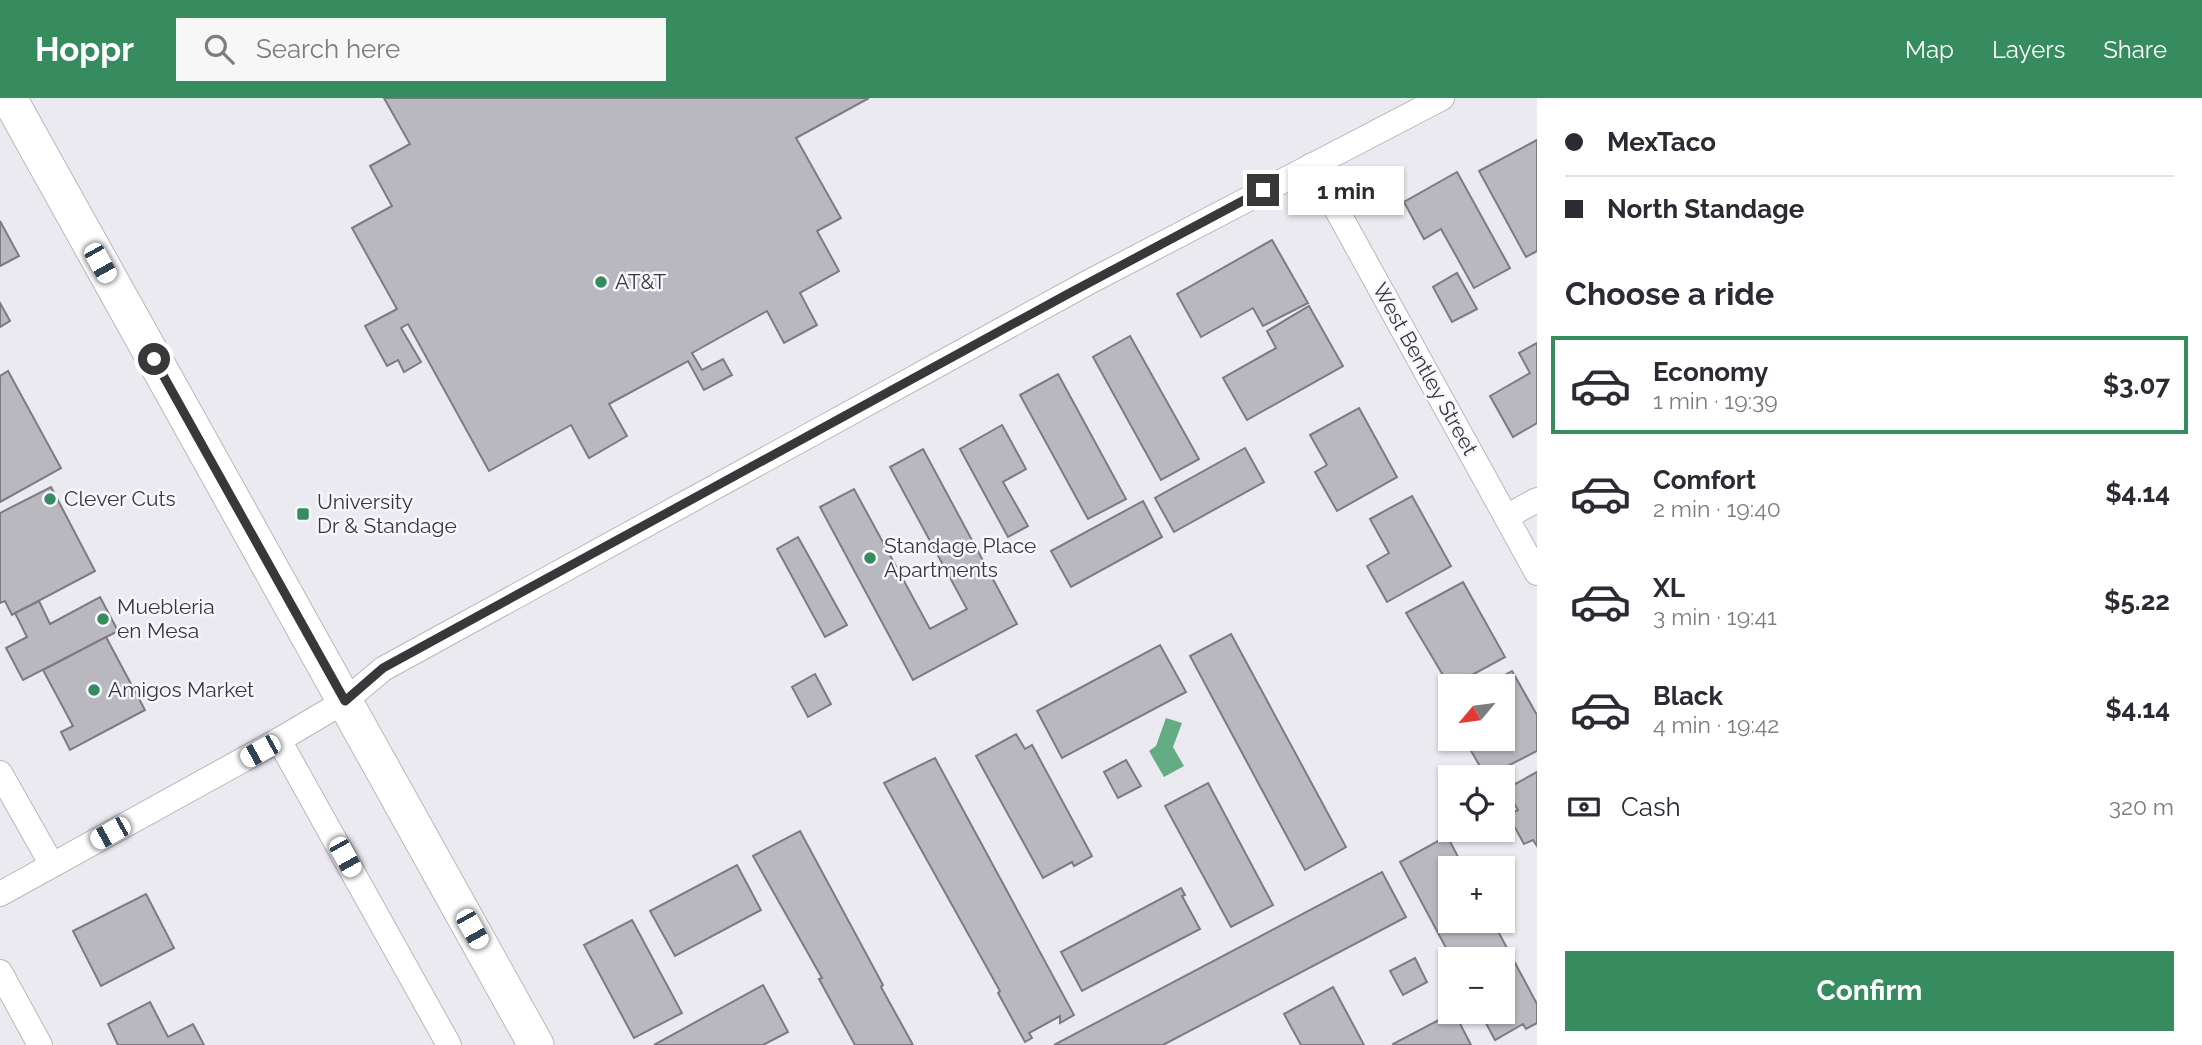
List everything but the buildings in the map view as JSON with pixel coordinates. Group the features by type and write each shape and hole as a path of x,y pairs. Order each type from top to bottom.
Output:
{"main road":[{"path":"9,98 536,1045"}],"street":[{"path":"0,894 279,740 345,701 383,668 1089,282 1442,98"},
{"name":"West Bentley Street","path":"1312,165 1537,573"},
{"path":"1506,517 1537,500"},
{"path":"279,740 449,1045"},
{"path":"0,773 52,865"},
{"path":"0,972 40,1045"}],"shaded area":[{"path":"1166,718 1182,723 1173,747 1184,766 1164,777 1149,751 1156,746"}],"place":[{"name":"AT&T","path":"601,282"},
{"name":"Clever Cuts","path":"50,499"},
{"name":"University Dr & Standage","path":"303,514"},
{"name":"Standage Place Apartments","path":"870,558"},
{"name":"Muebleria en Mesa","path":"103,619"},
{"name":"Amigos Market","path":"94,690"}],"route":[{"path":"154,359 345,701 383,668 1263,190"}]}
